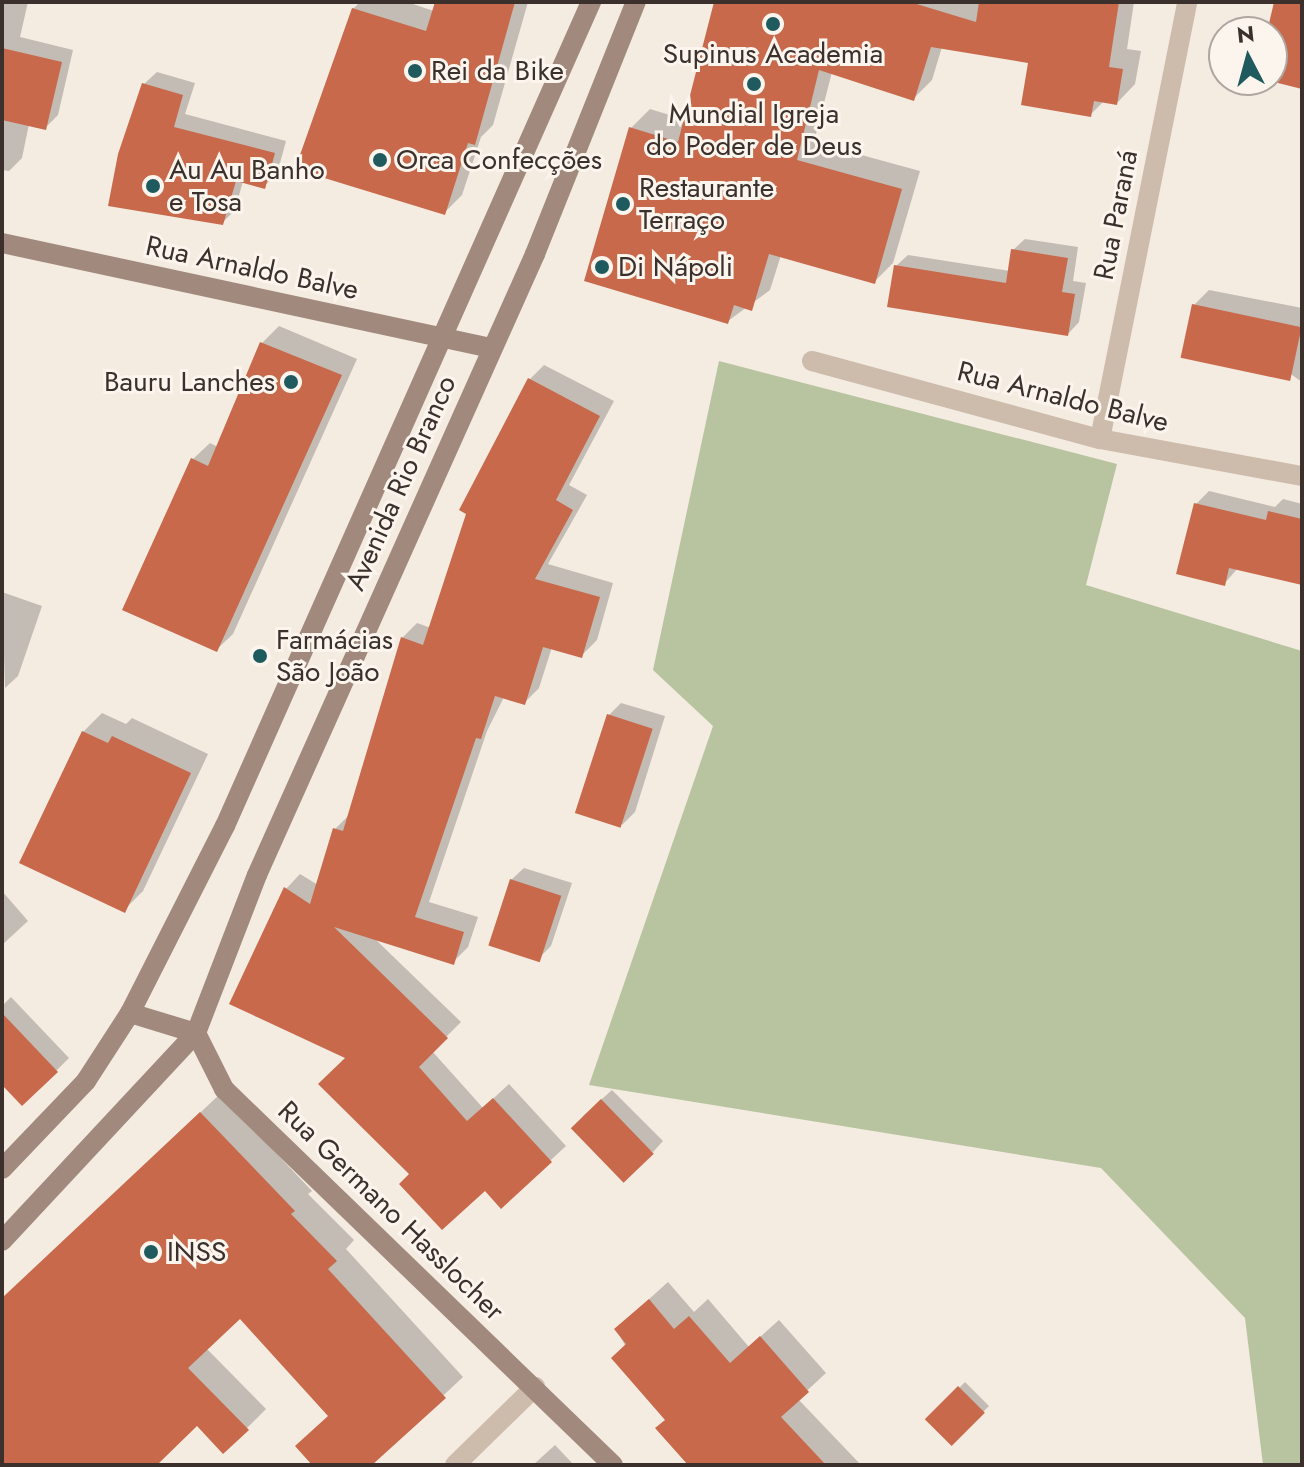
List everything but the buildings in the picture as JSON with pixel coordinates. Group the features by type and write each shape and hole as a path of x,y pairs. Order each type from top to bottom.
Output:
{"main road":[{"name":"Avenida Rio Branco","path":"2,1169 86,1081 130,1013 225,826 445,338 591,2"},
{"name":"Avenida Rio Branco","path":"2,1241 196,1033 257,875 535,254 636,2"},
{"name":"Rua Arnaldo Balve","path":"2,243 491,348"},
{"path":"130,1013 196,1033"},
{"name":"Rua Germano Hasslocher","path":"196,1033 224,1089 613,1465"}],"street":[{"name":"Rua Paraná","path":"1100,439 1187,2"},
{"name":"Rua Arnaldo Balve","path":"812,361 1100,439 1302,476"},
{"path":"455,1465 535,1387"}],"green space":[{"path":"719,361 1117,464 1086,585 1302,651 1302,1465 1263,1465 1245,1318 1101,1168 589,1085 713,726 653,670"}],"place":[{"name":"Supinus Academia","path":"773,24"},
{"name":"Rei da Bike","path":"415,71"},
{"name":"Mundial Igreja do Poder de Deus","path":"754,84"},
{"name":"Orca Confecções","path":"380,160"},
{"name":"Au Au Banho e Tosa","path":"153,186"},
{"name":"Restaurante Terraço","path":"623,204"},
{"name":"Di Nápoli","path":"602,267"},
{"name":"Bauru Lanches","path":"291,382"},
{"name":"Farmácias São João","path":"260,656"},
{"name":"INSS","path":"151,1252"}]}
